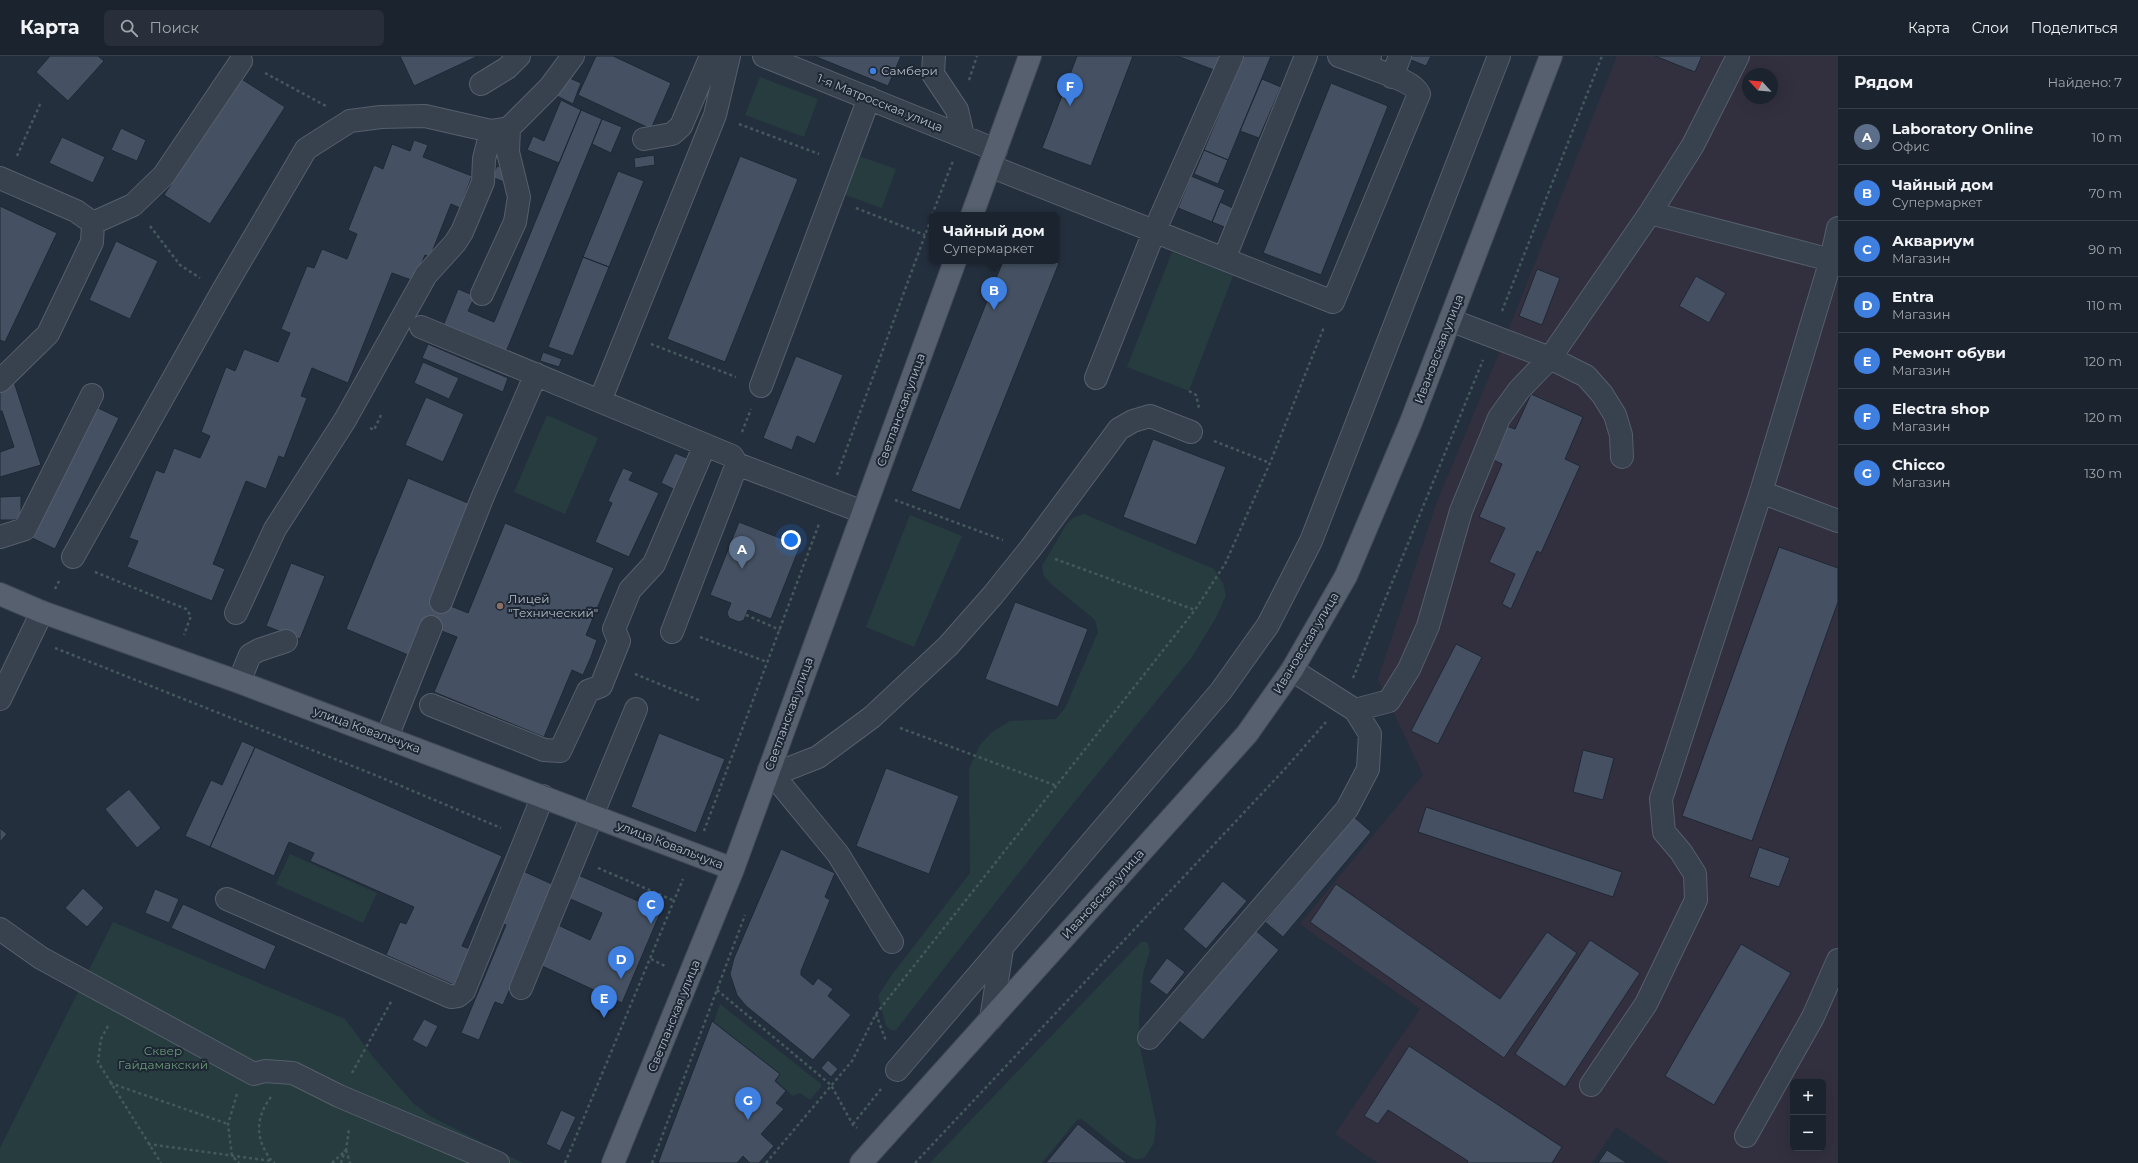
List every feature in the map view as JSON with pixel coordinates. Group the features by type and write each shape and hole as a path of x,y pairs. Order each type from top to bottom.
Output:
{"main road":[{"path":"973,212 1030,56"},
{"name":"Ивановская улица","path":"862,1163 1246,734 1292,670 1346,576 1411,422 1551,56"},
{"name":"Светланская улица","path":"613,1163 733,869 954,264"},
{"name":"улица Ковальчука","path":"0,594 42,612 239,682 387,737 733,869"}],"street":[{"path":"481,84 507,68 519,56"},
{"path":"236,613 275,529 298,496 345,420 426,275 455,243 462,232 483,182 484,159 500,130 550,87 573,56"},
{"path":"644,139 672,134 681,126 711,56"},
{"path":"600,401 714,115 729,56"},
{"name":"1-я Матросская улица","path":"764,56 963,136 993,158 1154,232 1333,302"},
{"path":"934,56 933,74 957,110 963,136"},
{"path":"1096,378 1154,232 1232,56"},
{"path":"1224,259 1306,56"},
{"path":"1333,302 1419,94 1417,89 1410,84 1392,77 1368,61 1339,56"},
{"path":"1392,77 1400,56"},
{"path":"897,1070 1221,691 1268,625 1311,541 1499,56"},
{"path":"1356,710 1389,701 1409,668 1428,626 1461,511 1499,418 1519,390 1550,358 1650,212 1693,145 1738,56"},
{"path":"93,223 134,205 164,175 241,60"},
{"path":"760,386 869,98"},
{"path":"73,557 218,299 306,149 350,121 381,117 425,116 500,130"},
{"path":"482,294 515,222 519,197 508,152 500,130"},
{"path":"3,179 76,211 93,223"},
{"path":"1650,212 1830,260"},
{"path":"0,381 48,334 92,242 93,223"},
{"path":"1591,1085 1646,1004 1696,900 1695,874 1681,852 1664,832 1661,799 1761,492 1830,260 1838,228"},
{"path":"1450,320 1550,358 1586,376 1602,394 1617,422 1621,435 1622,457"},
{"path":"421,326 705,445 735,460 863,512"},
{"path":"441,602 483,496 536,374"},
{"path":"0,537 25,529 92,395"},
{"path":"769,770 790,768 818,757 872,717 948,646 1030,550 1119,429 1133,421 1150,416 1195,423"},
{"path":"431,704 544,750 560,751 588,691 601,686 619,641 614,629 630,590 654,564 705,445"},
{"path":"672,632 735,460"},
{"path":"1761,492 1838,521"},
{"path":"0,699 42,612"},
{"path":"387,737 431,627"},
{"path":"239,682 250,655 259,650 286,641"},
{"path":"1150,1038 1347,809 1368,769 1370,734 1356,710 1292,670"},
{"path":"521,988 636,709"},
{"path":"769,770 838,854 892,942"},
{"path":"227,899 404,978 451,997 458,996 464,991 544,796"},
{"path":"0,929 41,958 254,1074 265,1071 293,1073 338,1096 498,1163"},
{"path":"991,1019 1002,949"},
{"path":"1746,1136 1812,1017 1838,960"}],"path":[{"path":"285,84 319,101"},
{"path":"3,179 41,102"},
{"path":"750,128 844,164"},
{"path":"933,212 963,136"},
{"path":"831,199 925,235"},
{"path":"134,205 180,265"},
{"path":"565,1163 702,838 929,224"},
{"path":"766,1163 852,1061 876,1014 1195,610 1225,564 1270,463 1333,302"},
{"path":"627,335 760,386 735,460"},
{"path":"1189,391 1196,395 1199,402 1195,423 1270,463"},
{"path":"895,500 985,533"},
{"path":"1030,550 1195,610"},
{"path":"42,612 73,557"},
{"path":"92,570 186,608 191,616 190,620"},
{"path":"746,615 780,630"},
{"path":"30,637 375,775 526,839"},
{"path":"700,637 767,662"},
{"path":"610,665 701,701"},
{"path":"872,717 1057,786"},
{"path":"574,858 675,901"},
{"path":"341,1163 346,1150 351,1122 338,1096 404,978"},
{"path":"652,1163 718,990 831,1085 853,1124 877,1146"},
{"path":"125,1004 113,1015 101,1039 98,1062 109,1082 161,1163"},
{"path":"239,1163 232,1156 228,1124 238,1090 254,1074"},
{"path":"109,1082 228,1124"},
{"path":"275,1163 261,1145 258,1126 263,1107 275,1092 292,1083 312,1083"},
{"path":"148,1144 272,1161"},
{"path":"332,1163 346,1150"},
{"path":"346,1150 350,1163"}],"shaded area":[{"path":"1617,56 1838,56 1838,1163 1669,1163 1616,1127 1592,1163 1378,1163 1335,1134 1420,1009 1300,924 1423,775 1378,679 1437,502 1504,341"}],"green space":[{"path":"760,77 818,99 804,137 745,115"},
{"path":"856,155 896,169 882,208 842,194"},
{"path":"1172,252 1233,276 1189,391 1127,367"},
{"path":"547,415 598,438 565,514 514,492"},
{"path":"1084,514 1214,569 1223,583 1226,595 1217,616 1192,657 1064,815 896,1030 891,1030 886,1026 878,996 891,976 970,873 969,769 980,745 992,732 1010,721 1056,719 1065,708 1098,632 1095,620 1050,583 1044,576 1042,566 1066,525 1074,517"},
{"path":"910,515 962,536 914,647 866,627"},
{"path":"290,854 377,893 363,923 276,884"},
{"name":"Сквер Гайдамакский","path":"113,922 345,1019 374,1058 413,1103 430,1116 523,1163 0,1163 0,1148"},
{"path":"1141,942 1147,942 1150,950 1143,974 1139,1017 1140,1047 1156,1121 1154,1143 1145,1157 1136,1159 1125,1153 1081,1119 1077,1120 1042,1163 930,1163"},
{"path":"720,1004 821,1084 821,1087 810,1100 800,1093 793,1096 776,1081 780,1074 714,1022"}],"building":[{"path":"50,56 98,56 104,61 68,101 36,72"},
{"path":"400,56 478,56 414,86"},
{"path":"596,56 613,56 671,83 651,129 578,95"},
{"name":"Самбери","path":"814,56 901,56 888,86"},
{"path":"1077,56 1133,56 1091,166 1042,148"},
{"path":"1177,56 1220,56 1214,70"},
{"path":"1243,56 1271,56 1228,160 1204,150"},
{"path":"1406,56 1431,56 1426,66 1406,58"},
{"path":"1655,56 1702,56 1695,72"},
{"path":"565,76 581,83 573,104 557,96"},
{"path":"240,78 285,107 210,224 164,195"},
{"path":"1262,79 1281,87 1259,138 1240,131"},
{"path":"1331,83 1388,106 1321,275 1263,253"},
{"path":"561,100 581,110 559,163 527,150 533,136 544,141"},
{"path":"581,110 602,119 506,352 443,326 458,289 475,296 468,311 494,322"},
{"path":"602,119 622,127 611,153 592,144"},
{"path":"121,128 146,140 137,161 111,150"},
{"path":"62,137 105,157 93,183 49,163"},
{"path":"414,140 428,145 423,157 472,176 460,208 451,204 430,257 425,255 414,281 392,273 348,383 312,368 301,396 307,398 284,458 279,456 266,489 246,481 213,564 225,569 212,601 127,567 138,541 129,538 156,470 164,473 174,448 200,458 210,436 201,432 226,367 235,371 244,349 278,362 290,333 281,329 307,266 314,268 322,249 347,259 357,234 348,230 374,165 383,169 392,144 410,151"},
{"path":"1204,150 1228,160 1218,184 1194,174"},
{"path":"654,155 655,165 635,168 634,158"},
{"path":"740,156 798,179 725,362 667,339"},
{"path":"497,166 511,172 506,183 492,177"},
{"path":"618,171 644,181 609,267 583,257"},
{"path":"1191,176 1225,190 1212,222 1178,208"},
{"path":"1220,202 1235,209 1227,228 1212,222"},
{"path":"0,206 57,233 5,342 0,340"},
{"path":"116,241 158,261 130,319 89,300"},
{"path":"583,257 609,267 573,356 548,347"},
{"path":"1002,264 1059,264 960,510 911,491"},
{"path":"1537,269 1560,278 1542,325 1519,316"},
{"path":"1696,276 1726,293 1709,323 1679,306"},
{"path":"428,344 508,378 503,392 422,358"},
{"path":"543,352 562,359 559,367 540,361"},
{"path":"796,356 843,375 815,444 797,436 792,450 763,438"},
{"path":"423,362 459,378 449,399 414,383"},
{"path":"14,382 41,465 0,477 0,452 14,447 2,411 0,411 0,386"},
{"path":"1531,394 1583,417 1565,459 1580,466 1541,553 1537,551 1511,609 1502,604 1515,574 1489,562 1505,528 1479,517 1502,464 1489,458 1504,425 1515,429"},
{"path":"426,397 464,414 443,462 405,445"},
{"path":"92,405 119,418 55,549 28,536"},
{"path":"1153,439 1226,467 1196,545 1123,517"},
{"path":"675,453 696,462 682,493 661,483"},
{"path":"623,468 633,472 629,480 659,493 629,557 595,542 612,503 608,501"},
{"path":"408,478 475,506 436,600 468,613 505,523 614,568 586,635 597,640 591,657 583,675 572,670 544,737 434,692 457,637 426,625 413,657 346,629"},
{"path":"21,496 21,520 0,520 0,497"},
{"path":"739,522 800,546 771,619 748,610 744,620 739,622 729,618 727,613 731,603 710,595"},
{"path":"1779,547 1838,568 1838,602 1752,841 1682,816"},
{"path":"291,563 325,576 300,639 266,626"},
{"path":"1015,602 1088,629 1058,707 985,679"},
{"path":"1456,644 1482,657 1438,744 1411,731"},
{"path":"659,733 725,759 696,833 631,807"},
{"path":"242,741 255,747 210,847 185,836 211,780 222,785"},
{"path":"255,747 502,856 462,946 470,949 454,985 386,955 400,922 406,924 414,907 310,861 314,853 289,842 274,876 210,847"},
{"path":"1583,750 1614,758 1603,800 1573,792"},
{"path":"886,768 959,796 929,874 856,846"},
{"path":"129,789 161,828 137,848 105,809"},
{"path":"1426,807 1622,872 1613,897 1418,832"},
{"path":"1354,817 1371,832 1283,937 1265,922"},
{"path":"0,828 7,834 0,842"},
{"path":"1759,847 1790,858 1779,887 1749,877"},
{"path":"781,849 835,873 825,897 830,900 801,971 801,975 813,985 818,978 833,989 828,996 851,1015 813,1060 746,1006 737,995 730,974 734,958"},
{"path":"523,871 554,885 503,1005 495,1002 479,1040 461,1033 506,925 501,923"},
{"path":"576,874 661,911 622,1003 540,965 558,925 590,940 602,913 566,897"},
{"path":"1223,881 1247,901 1206,949 1183,929"},
{"path":"1336,884 1500,999 1547,932 1577,953 1504,1058 1310,922"},
{"path":"83,888 104,908 87,927 65,908"},
{"path":"155,889 179,899 169,923 145,913"},
{"path":"183,904 276,946 265,970 171,928"},
{"path":"1255,930 1279,950 1203,1040 1179,1021"},
{"path":"1590,940 1640,973 1565,1087 1515,1054"},
{"path":"1741,944 1791,973 1714,1105 1665,1076"},
{"path":"1167,958 1185,972 1167,995 1149,982"},
{"path":"424,1019 438,1026 427,1048 412,1040"},
{"path":"712,1021 780,1074 775,1081 786,1091 776,1103 784,1109 761,1134 774,1146 759,1163 750,1163 743,1156 737,1163 658,1163"},
{"path":"1409,1046 1562,1147 1552,1163 1467,1163 1468,1161 1388,1110 1378,1124 1364,1116"},
{"path":"828,1060 838,1069 831,1077 821,1068"},
{"path":"561,1110 576,1117 560,1151 546,1144"},
{"path":"1078,1124 1127,1163 1046,1163"},
{"path":"1607,1150 1627,1163 1598,1163"}],"place":[{"name":"Самбери","path":"873,71"},
{"name":"Electra shop","path":"1070,106"},
{"name":"Чайный дом","path":"994,310"},
{"name":"Laboratory Online","path":"742,569"},
{"name":"Лицей \"Технический\"","path":"500,606"},
{"name":"Аквариум","path":"651,924"},
{"name":"Entra","path":"621,979"},
{"name":"Ремонт обуви","path":"604,1018"},
{"name":"Chicco","path":"748,1120"}]}
